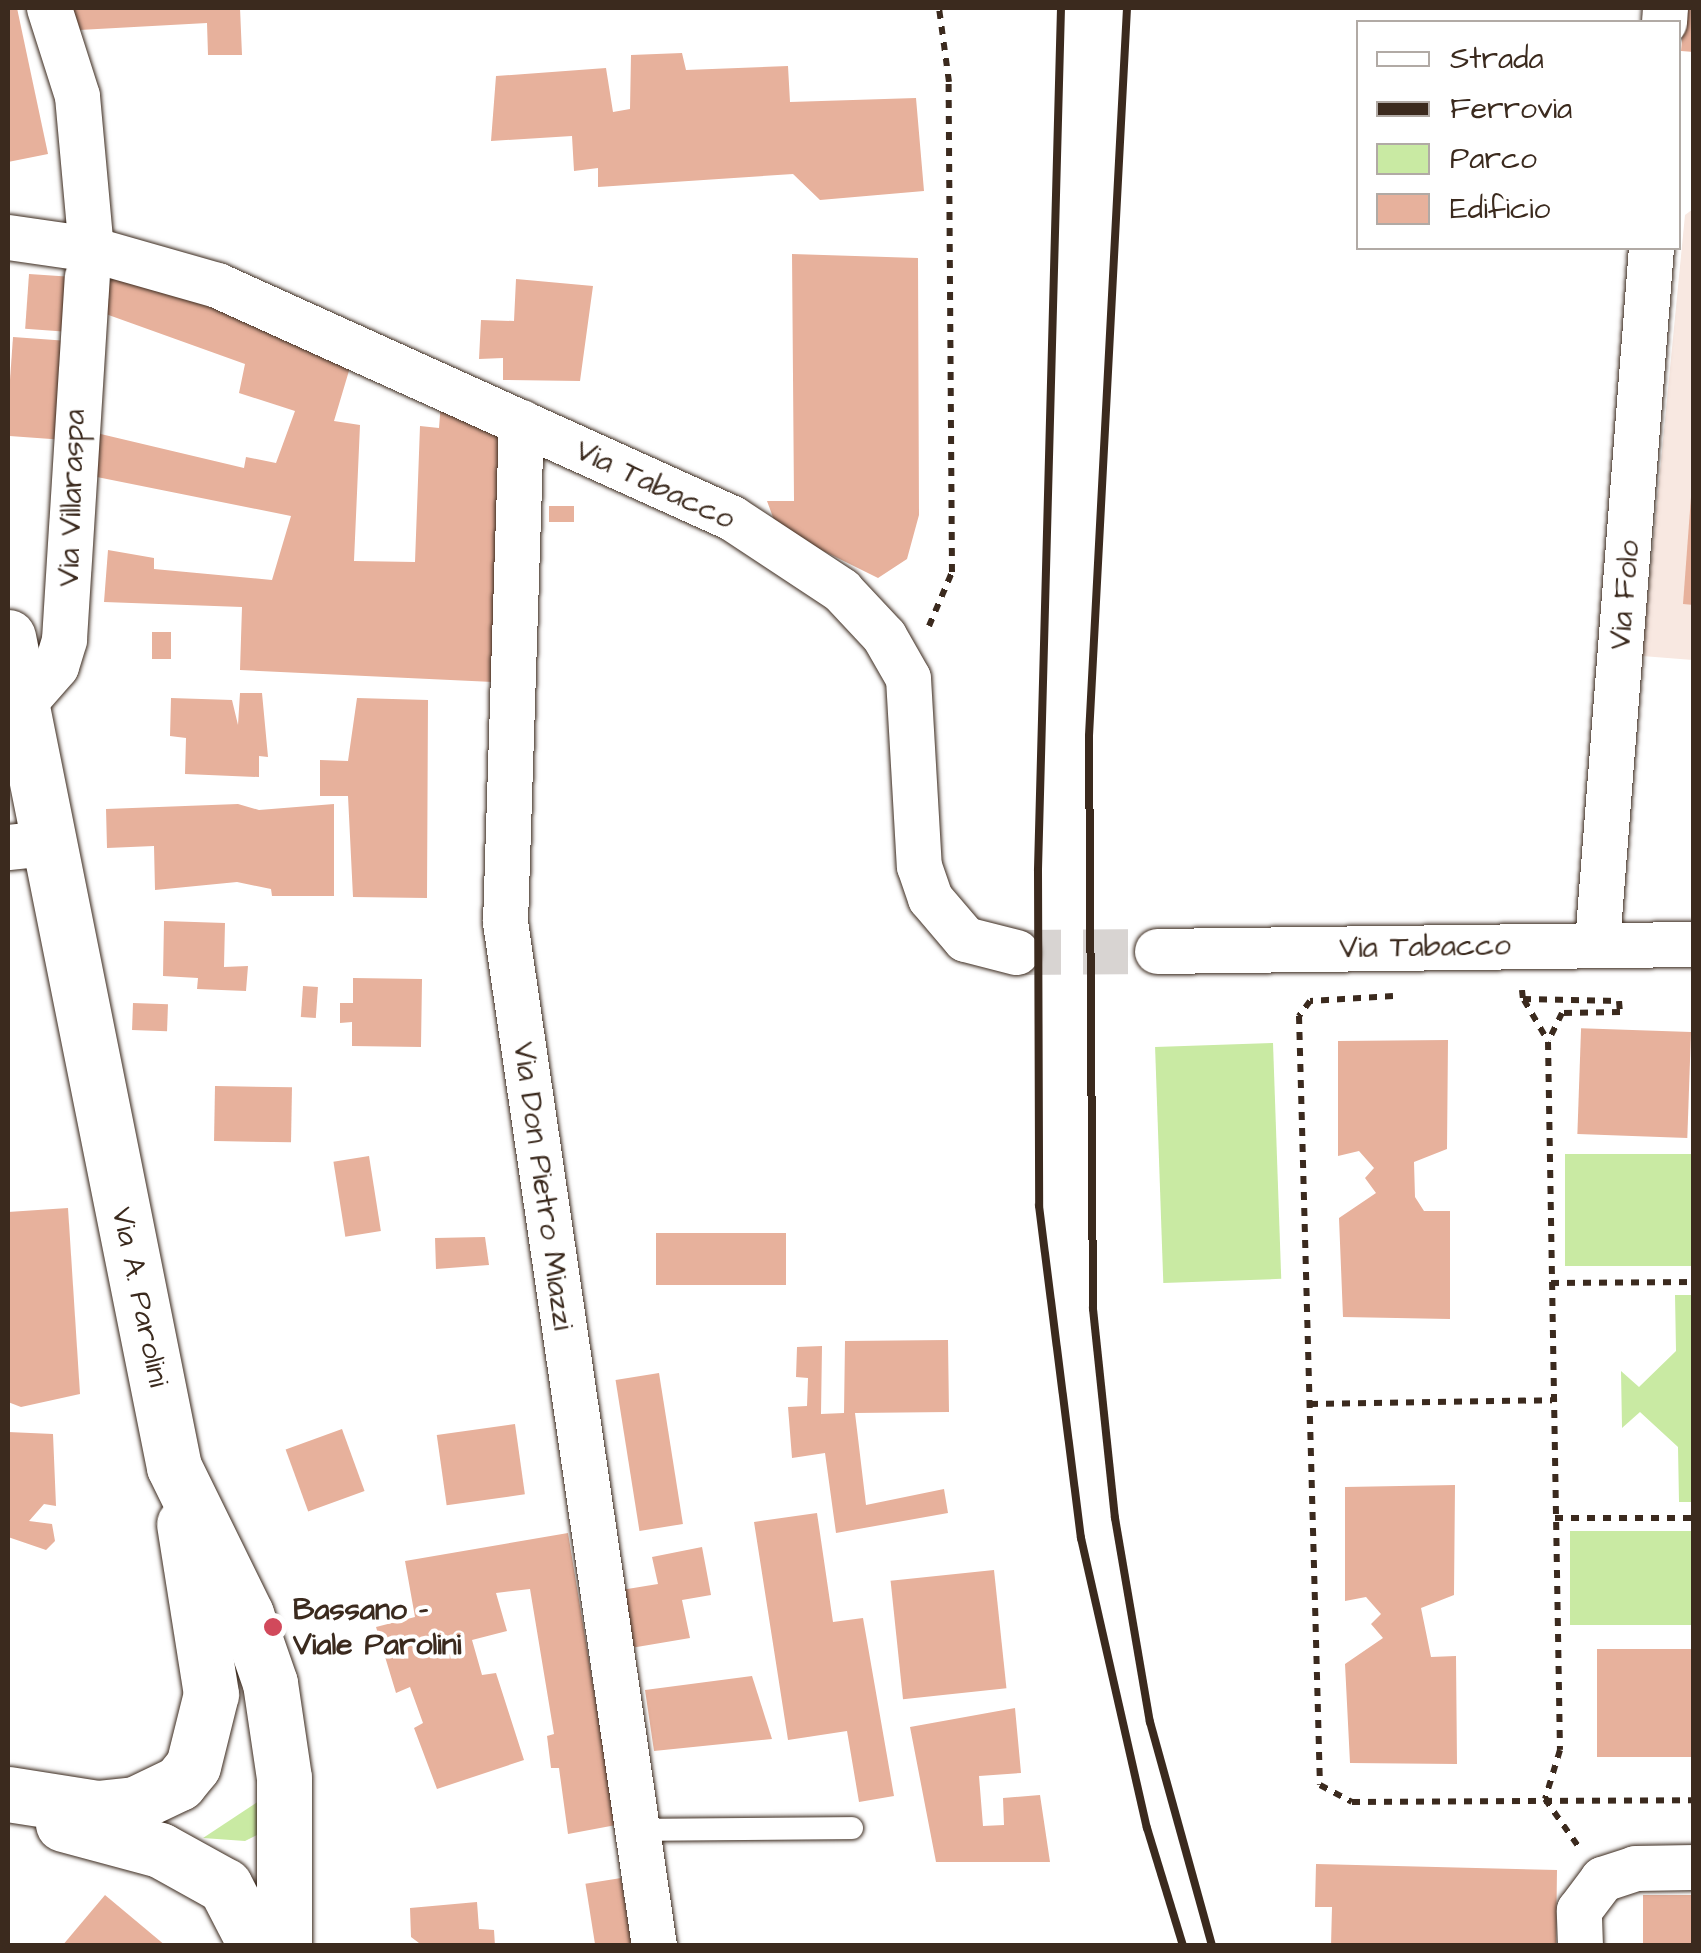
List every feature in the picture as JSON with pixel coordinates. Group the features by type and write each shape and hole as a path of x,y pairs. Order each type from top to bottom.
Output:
{"main road":[{"name":"Via A. Parolini","path":"8,637 21,706 27,845 174,1466 246,1614 270,1684 284,1778 284,1946"},
{"path":"8,1794 98,1808 134,1804 179,1783 193,1766 211,1694 174,1466"},
{"path":"8,1808 160,1850 225,1886 256,1946"}],"street":[{"name":"Via Villaraspa","path":"21,706 56,666 64,639 48,254 77,96 49,8"},
{"name":"Via Folo","path":"1597,943 1651,250"},
{"name":"Via Tabacco","path":"48,254 217,285 732,518 841,590 884,636 908,678 919,866 930,898 966,938 1016,952"},
{"name":"Via Don Pietro Miazzi","path":"521,422 505,922 654,1946"},
{"name":"Via Tabacco","path":"1156,951 1694,944"},
{"path":"1580,1946 1579,1910 1602,1880 1635,1868 1694,1867"}],"lane":[{"path":"638,1830 852,1828"}],"path":[{"path":"929,628 952,572 949,82 940,8"},
{"path":"1503,989 1552,986"},
{"path":"1522,988 1523,999 1548,1042"},
{"path":"1406,995 1310,1001 1299,1016 1320,1785 1352,1802 1694,1800"},
{"path":"1523,999 1620,1001 1620,1012 1562,1013 1548,1042 1560,1750 1545,1799"},
{"path":"1551,1283 1694,1282"},
{"path":"1310,1404 1552,1400"},
{"path":"1555,1518 1694,1518"},
{"path":"1545,1799 1602,1880"}],"shaded area":[{"path":"1693,209 1693,660 1642,656 1685,215"}],"green space":[{"path":"1273,1043 1281,1279 1163,1283 1155,1047"},
{"path":"1565,1154 1693,1154 1693,1266 1565,1266"},
{"path":"1675,1295 1693,1295 1693,1502 1679,1502 1678,1447 1640,1412 1622,1428 1621,1371 1639,1387 1676,1351"},
{"path":"1570,1531 1693,1531 1693,1625 1570,1625"},
{"path":"268,1795 267,1830 245,1841 203,1838"}],"building":[{"path":"8,8 17,8 48,154 8,162"},
{"path":"55,8 240,8 242,55 208,55 207,23 61,31"},
{"path":"1685,8 1694,8 1694,52 1681,51"},
{"path":"682,53 686,70 788,66 790,102 916,98 924,191 820,200 793,174 598,187 598,168 574,171 572,136 491,141 496,76 606,68 613,112 630,109 631,55"},
{"path":"792,254 918,258 919,515 907,559 878,578 777,528 767,501 794,501"},
{"path":"114,263 351,364 334,421 360,425 354,561 415,562 420,426 439,428 441,402 501,428 493,682 240,670 242,607 104,602 108,550 154,558 154,569 272,580 291,516 82,474 88,431 244,468 246,457 276,463 295,411 239,393 245,364 103,313"},
{"path":"29,274 70,277 66,332 25,329"},
{"path":"516,279 593,286 580,381 503,380 503,358 479,359 481,320 514,321"},
{"path":"13,337 65,341 58,439 8,436"},
{"path":"1694,497 1694,605 1683,604"},
{"path":"549,506 574,506 574,522 549,522"},
{"path":"152,632 171,632 171,659 152,659"},
{"path":"240,693 262,693 268,757 259,756 259,777 185,774 186,738 170,736 171,698 232,700 238,725"},
{"path":"357,698 428,700 427,898 353,897 348,796 320,796 320,760 348,761"},
{"path":"238,804 259,810 334,804 334,896 272,896 271,889 237,882 155,890 154,846 107,848 106,809"},
{"path":"164,921 225,923 224,967 248,966 246,991 197,989 198,978 163,976"},
{"path":"353,978 422,979 421,1047 352,1046 352,1022 340,1023 340,1003 353,1003"},
{"path":"303,986 318,987 316,1018 301,1017"},
{"path":"133,1003 168,1004 167,1031 132,1030"},
{"path":"1581,1028 1691,1032 1687,1138 1577,1134"},
{"path":"1448,1040 1447,1149 1414,1162 1415,1197 1424,1211 1450,1211 1450,1319 1343,1317 1339,1218 1376,1193 1365,1178 1374,1168 1359,1151 1338,1156 1338,1041"},
{"path":"215,1086 292,1087 291,1142 214,1141"},
{"path":"369,1156 381,1231 345,1237 333,1162"},
{"path":"68,1208 80,1394 21,1407 8,1402 8,1212"},
{"path":"656,1233 786,1233 786,1285 656,1285"},
{"path":"485,1237 489,1265 436,1269 435,1238"},
{"path":"948,1340 949,1412 855,1413 866,1505 944,1489 948,1513 836,1533 825,1453 792,1458 788,1407 807,1406 808,1378 796,1377 797,1347 822,1346 821,1414 844,1413 845,1341"},
{"path":"659,1373 683,1524 639,1531 616,1380"},
{"path":"515,1424 525,1494 447,1505 437,1435"},
{"path":"342,1429 365,1491 308,1512 286,1450"},
{"path":"8,1432 53,1434 56,1506 44,1504 29,1521 52,1524 55,1541 46,1550 8,1537"},
{"path":"1455,1485 1454,1595 1421,1608 1431,1657 1456,1656 1457,1764 1350,1763 1345,1664 1383,1638 1371,1624 1381,1614 1366,1597 1345,1601 1345,1487"},
{"path":"817,1513 833,1622 863,1618 894,1796 859,1802 847,1731 788,1740 754,1522"},
{"path":"568,1533 616,1825 568,1834 559,1768 551,1768 547,1736 554,1734 530,1589 496,1593 507,1631 472,1640 482,1675 496,1673 524,1760 437,1789 414,1728 423,1723 410,1687 396,1693 376,1627 415,1617 405,1561"},
{"path":"702,1547 711,1595 682,1600 690,1638 625,1649 615,1591 658,1584 652,1557"},
{"path":"994,1570 1006,1688 903,1699 891,1581"},
{"path":"1597,1649 1694,1649 1694,1757 1597,1757"},
{"path":"752,1676 772,1739 654,1751 645,1690"},
{"path":"1015,1708 1021,1773 979,1776 983,1826 1004,1825 1003,1798 1040,1795 1050,1862 936,1862 910,1727"},
{"path":"1316,1864 1557,1870 1556,1946 1331,1946 1332,1907 1315,1907"},
{"path":"621,1878 632,1946 595,1946 585,1884"},
{"path":"105,1895 166,1946 62,1946"},
{"path":"1643,1895 1694,1895 1694,1946 1643,1946"},
{"path":"477,1902 479,1929 494,1930 495,1946 423,1946 411,1937 410,1908"}],"tunnel":[{"path":"1016,952 1157,951"}],"railway":[{"path":"1061,8 1038,871 1039,1206 1081,1538 1147,1828 1183,1946"},
{"path":"1127,8 1089,736 1093,1309 1115,1518 1150,1722 1212,1946"}],"place":[{"name":"Bassano - Viale Parolini","path":"273,1627"}]}
